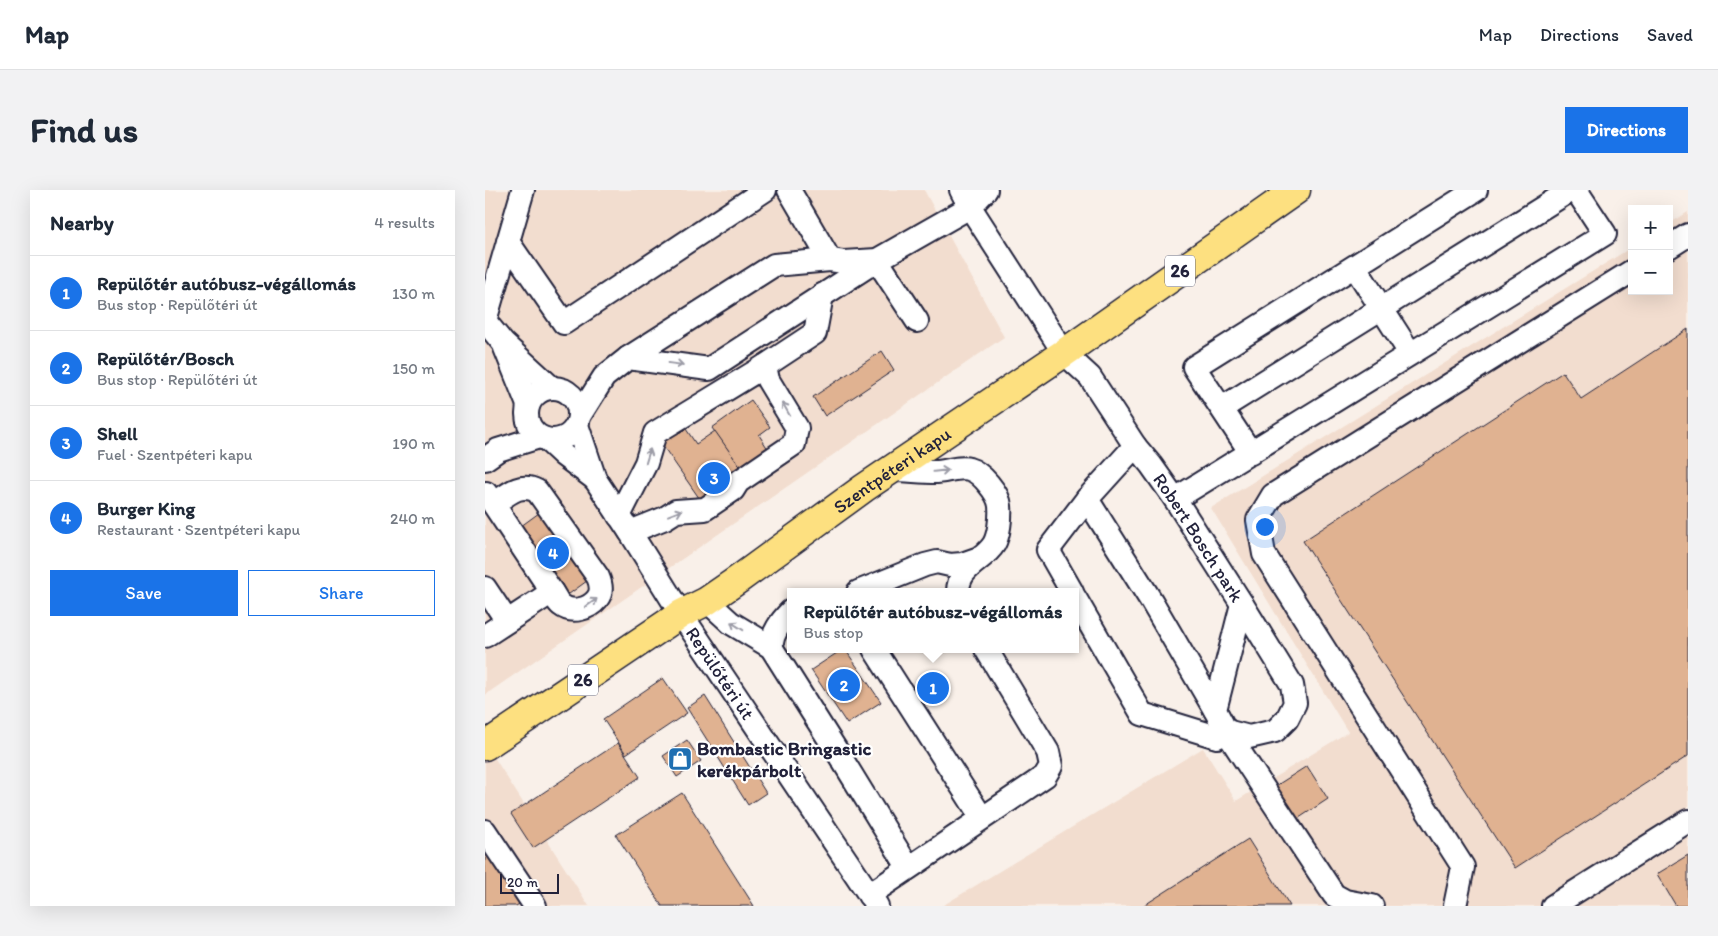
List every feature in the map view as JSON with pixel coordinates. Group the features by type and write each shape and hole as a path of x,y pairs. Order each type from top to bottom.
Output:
{"main road":[{"name":"Szentpéteri kapu","path":"485,746 681,614 707,601 892,470 1064,353 1297,190"}],"street":[{"path":"523,190 485,321 503,343 555,388 572,396 577,404 579,420 595,479"},
{"path":"508,242 564,323 765,190"},
{"path":"789,190 829,260"},
{"path":"628,358 709,369 877,260 965,199 986,190"},
{"path":"1251,453 1194,367 1476,190"},
{"path":"1222,408 1571,190"},
{"path":"1175,499 1605,234 1576,190"},
{"name":"Robert Bosch park","path":"965,199 1064,353 1090,377 1135,446 1151,464 1175,499 1243,604 1215,710"},
{"path":"1673,244 1688,235"},
{"path":"491,454 544,439 558,440 567,437 604,377 628,358 774,265 829,260 844,262 877,260"},
{"path":"877,260 917,321"},
{"path":"1355,267 1410,353"},
{"path":"1455,906 1463,867 1264,554 1258,520 1273,495 1628,273"},
{"path":"765,366 768,380 797,428 794,444 737,482 733,490 705,509 676,511 665,518 625,524 647,463 655,433 815,333 822,296"},
{"path":"503,343 532,430 595,479"},
{"path":"491,454 527,411 537,393 604,377"},
{"path":"1070,588 1048,550 1087,498 1135,446"},
{"path":"892,470 937,472 952,469 969,469 981,477 993,489 1000,505 999,524 994,544 965,570 958,588"},
{"name":"Repülőtéri út","path":"595,479 681,614 873,900"},
{"path":"516,488 531,488 537,491 598,576 601,585 597,600 583,609 575,610 561,605 489,498 516,488"},
{"path":"1087,498 1152,602 1215,710 1221,734 1334,895 1345,901 1372,906"},
{"path":"868,588 925,565 937,562 962,564 982,556"},
{"path":"485,588 507,621"},
{"path":"485,636 552,592"},
{"path":"707,601 731,623 771,647 908,867"},
{"path":"1079,605 1142,714 1221,734 1249,736 1275,731 1287,719 1295,703 1293,685 1243,604"},
{"path":"771,647 778,625 787,615"},
{"path":"877,653 982,818"},
{"path":"873,900 908,867 1045,776 1051,766 1049,752 988,653"},
{"path":"1553,906 1688,821"},
{"path":"485,831 535,906"}],"shaded area":[{"path":"485,190 924,190 1004,337 485,695"},
{"path":"1688,212 1688,906 942,906 1203,748 1236,801 1348,732 1211,508 1628,249 1628,295 1673,295 1673,221"},
{"path":"485,743 589,906 485,906"}],"building":[{"path":"1688,329 1688,756 1515,868 1303,541 1563,372 1581,399"},
{"path":"882,351 894,370 825,416 813,397"},
{"path":"751,400 770,427 759,435 768,449 741,468 712,428"},
{"path":"682,423 696,444 715,431 741,468 722,481 728,489 704,505 658,439"},
{"path":"543,510 591,578 565,597 517,529"},
{"path":"837,653 848,653 881,702 847,724 811,670"},
{"path":"663,678 687,713 626,754 603,719"},
{"path":"705,696 766,793 748,805 687,708"},
{"path":"687,740 701,761 677,777 663,756"},
{"path":"618,743 640,777 533,848 511,814"},
{"path":"1307,766 1328,799 1296,820 1274,787"},
{"path":"682,793 754,906 662,906 616,835"},
{"path":"1248,839 1290,906 1143,906"},
{"path":"485,843 527,899 516,906 485,906"},
{"path":"1688,855 1688,906 1676,906 1657,874"}],"place":[{"name":"Shell","path":"714,478"},
{"name":"Burger King","path":"553,553"},
{"name":"Repülőtér/Bosch","path":"844,685"},
{"name":"Repülőtér autóbusz-végállomás","path":"933,688"},
{"name":"Bombastic Bringastic kerékpárbolt","path":"680,759"}]}
